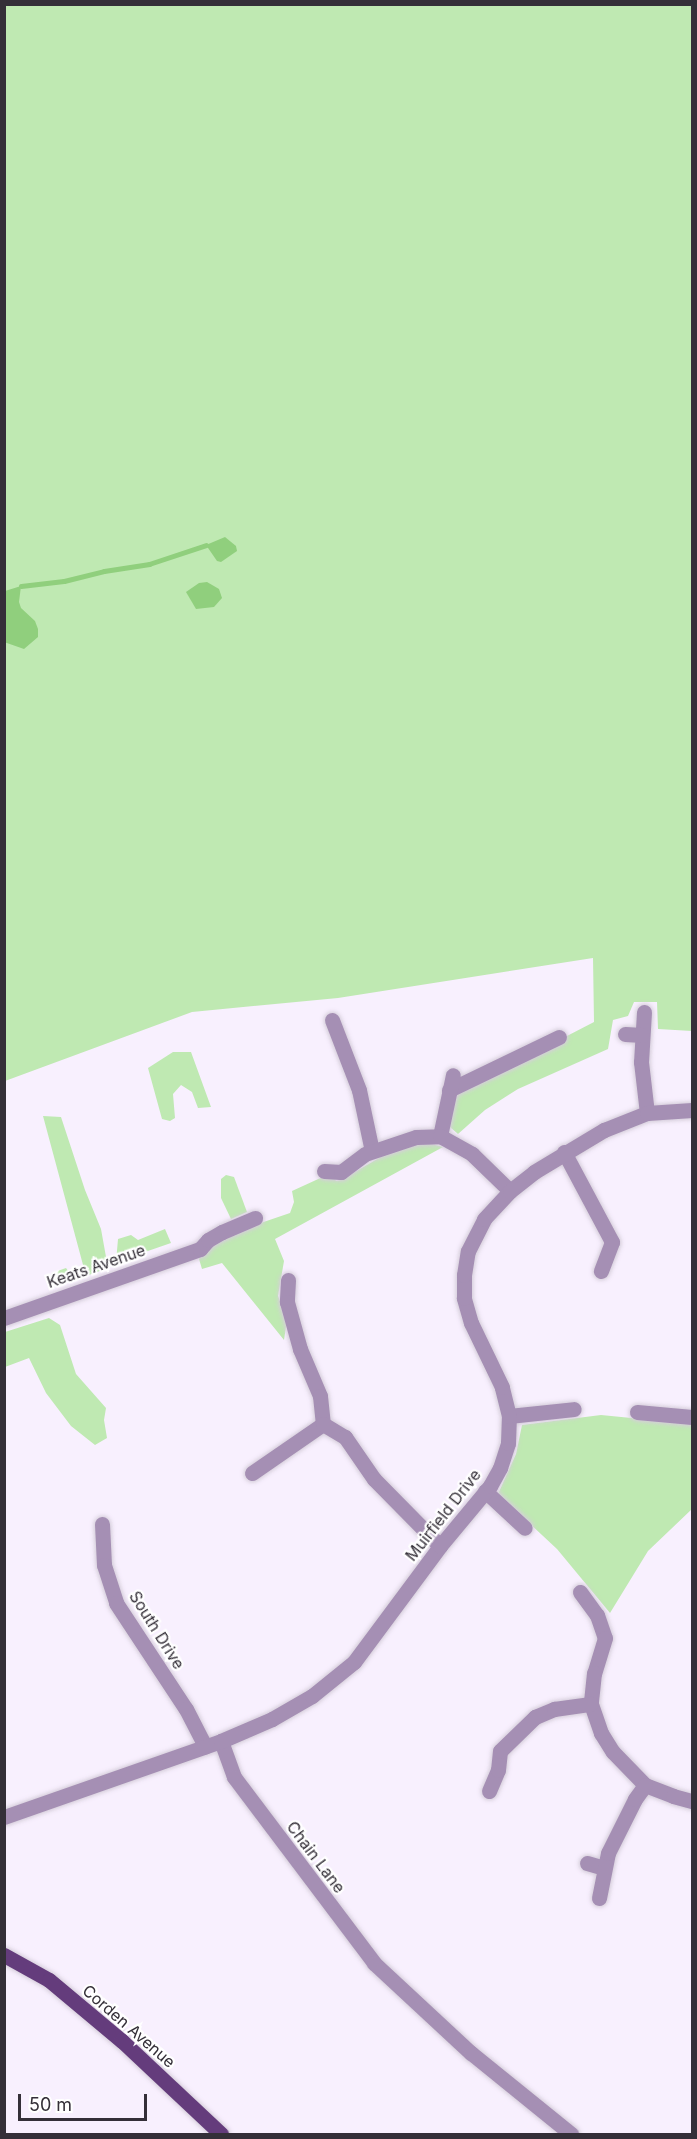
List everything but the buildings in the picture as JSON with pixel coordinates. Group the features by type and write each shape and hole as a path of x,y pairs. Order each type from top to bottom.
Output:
{"main road":[{"name":"Corden Avenue","path":"4,1955 50,1980 122,2041 221,2134"}],"street":[{"path":"644,1012 641,1062 647,1113"},
{"path":"332,1020 359,1090 372,1151"},
{"path":"625,1034 642,1035"},
{"path":"440,1136 451,1083 559,1037"},
{"name":"Muirfield Drive","path":"220,1741 272,1719 312,1696 354,1662 440,1546 485,1491 500,1468 508,1443 509,1416 502,1387 471,1323 464,1298 464,1275 475,1234 483,1219 510,1191 564,1152 626,1120 647,1113 693,1110"},
{"path":"324,1171 341,1172 372,1151 416,1137 440,1136 472,1154 510,1191"},
{"path":"564,1152 612,1242 601,1271"},
{"name":"Keats Avenue","path":"4,1318 200,1249 208,1240 222,1232 255,1218"},
{"path":"288,1280 287,1302 300,1348 320,1396 323,1424"},
{"path":"509,1416 574,1409"},
{"path":"637,1412 693,1417"},
{"path":"252,1473 323,1424"},
{"path":"323,1424 345,1437 374,1479 440,1546"},
{"path":"485,1491 525,1528"},
{"name":"South Drive","path":"102,1524 104,1565 116,1603 186,1710 205,1746"},
{"path":"580,1592 597,1615 605,1638 594,1673 591,1704 601,1733 613,1752 645,1785 674,1797 693,1801"},
{"path":"489,1791 498,1770 500,1751 535,1716 554,1709 591,1704"},
{"path":"4,1817 220,1741"},
{"name":"Chain Lane","path":"220,1741 234,1777 374,1963 471,2053 571,2134"},
{"path":"599,1898 608,1853 634,1799 645,1785"},
{"path":"587,1863 604,1868"}],"shaded area":[{"path":"5,5 692,5 692,1031 658,1029 657,1002 634,1002 628,1016 613,1020 608,1049 518,1089 485,1110 458,1134 450,1127 450,1118 451,1108 459,1092 594,1022 593,958 338,998 192,1012 5,1081"},
{"path":"225,537 236,546 237,551 221,562 217,561 206,545"},
{"path":"207,582 219,589 222,598 214,607 196,609 186,592 199,583"},
{"path":"21,586 19,602 21,608 35,621 38,629 38,637 24,649 4,642 5,591"},
{"path":"173,1052 191,1052 211,1107 198,1108 192,1092 181,1085 173,1094 175,1118 170,1121 162,1119 148,1068"},
{"path":"43,1116 61,1117 85,1190 101,1229 108,1268 86,1276"},
{"path":"424,1142 443,1147 275,1239 284,1261 278,1296 287,1320 284,1340 222,1263 202,1269 199,1259 202,1251 213,1239 290,1213 294,1202 292,1191 327,1175 332,1175 336,1181 341,1180 391,1151"},
{"path":"226,1175 234,1177 247,1212 231,1219 221,1198 221,1179"},
{"path":"165,1229 171,1243 116,1262 118,1239 131,1235 138,1240"},
{"path":"66,1268 74,1279 54,1286 50,1277 52,1273"},
{"path":"49,1318 60,1325 76,1374 106,1408 104,1420 107,1438 95,1445 71,1426 46,1393 29,1358 5,1367 5,1332"},
{"path":"601,1415 692,1424 692,1509 648,1551 610,1613 557,1549 498,1494 516,1454 522,1425"}],"waterway":[{"path":"21,586 64,581 104,571 149,564 206,545"}]}
